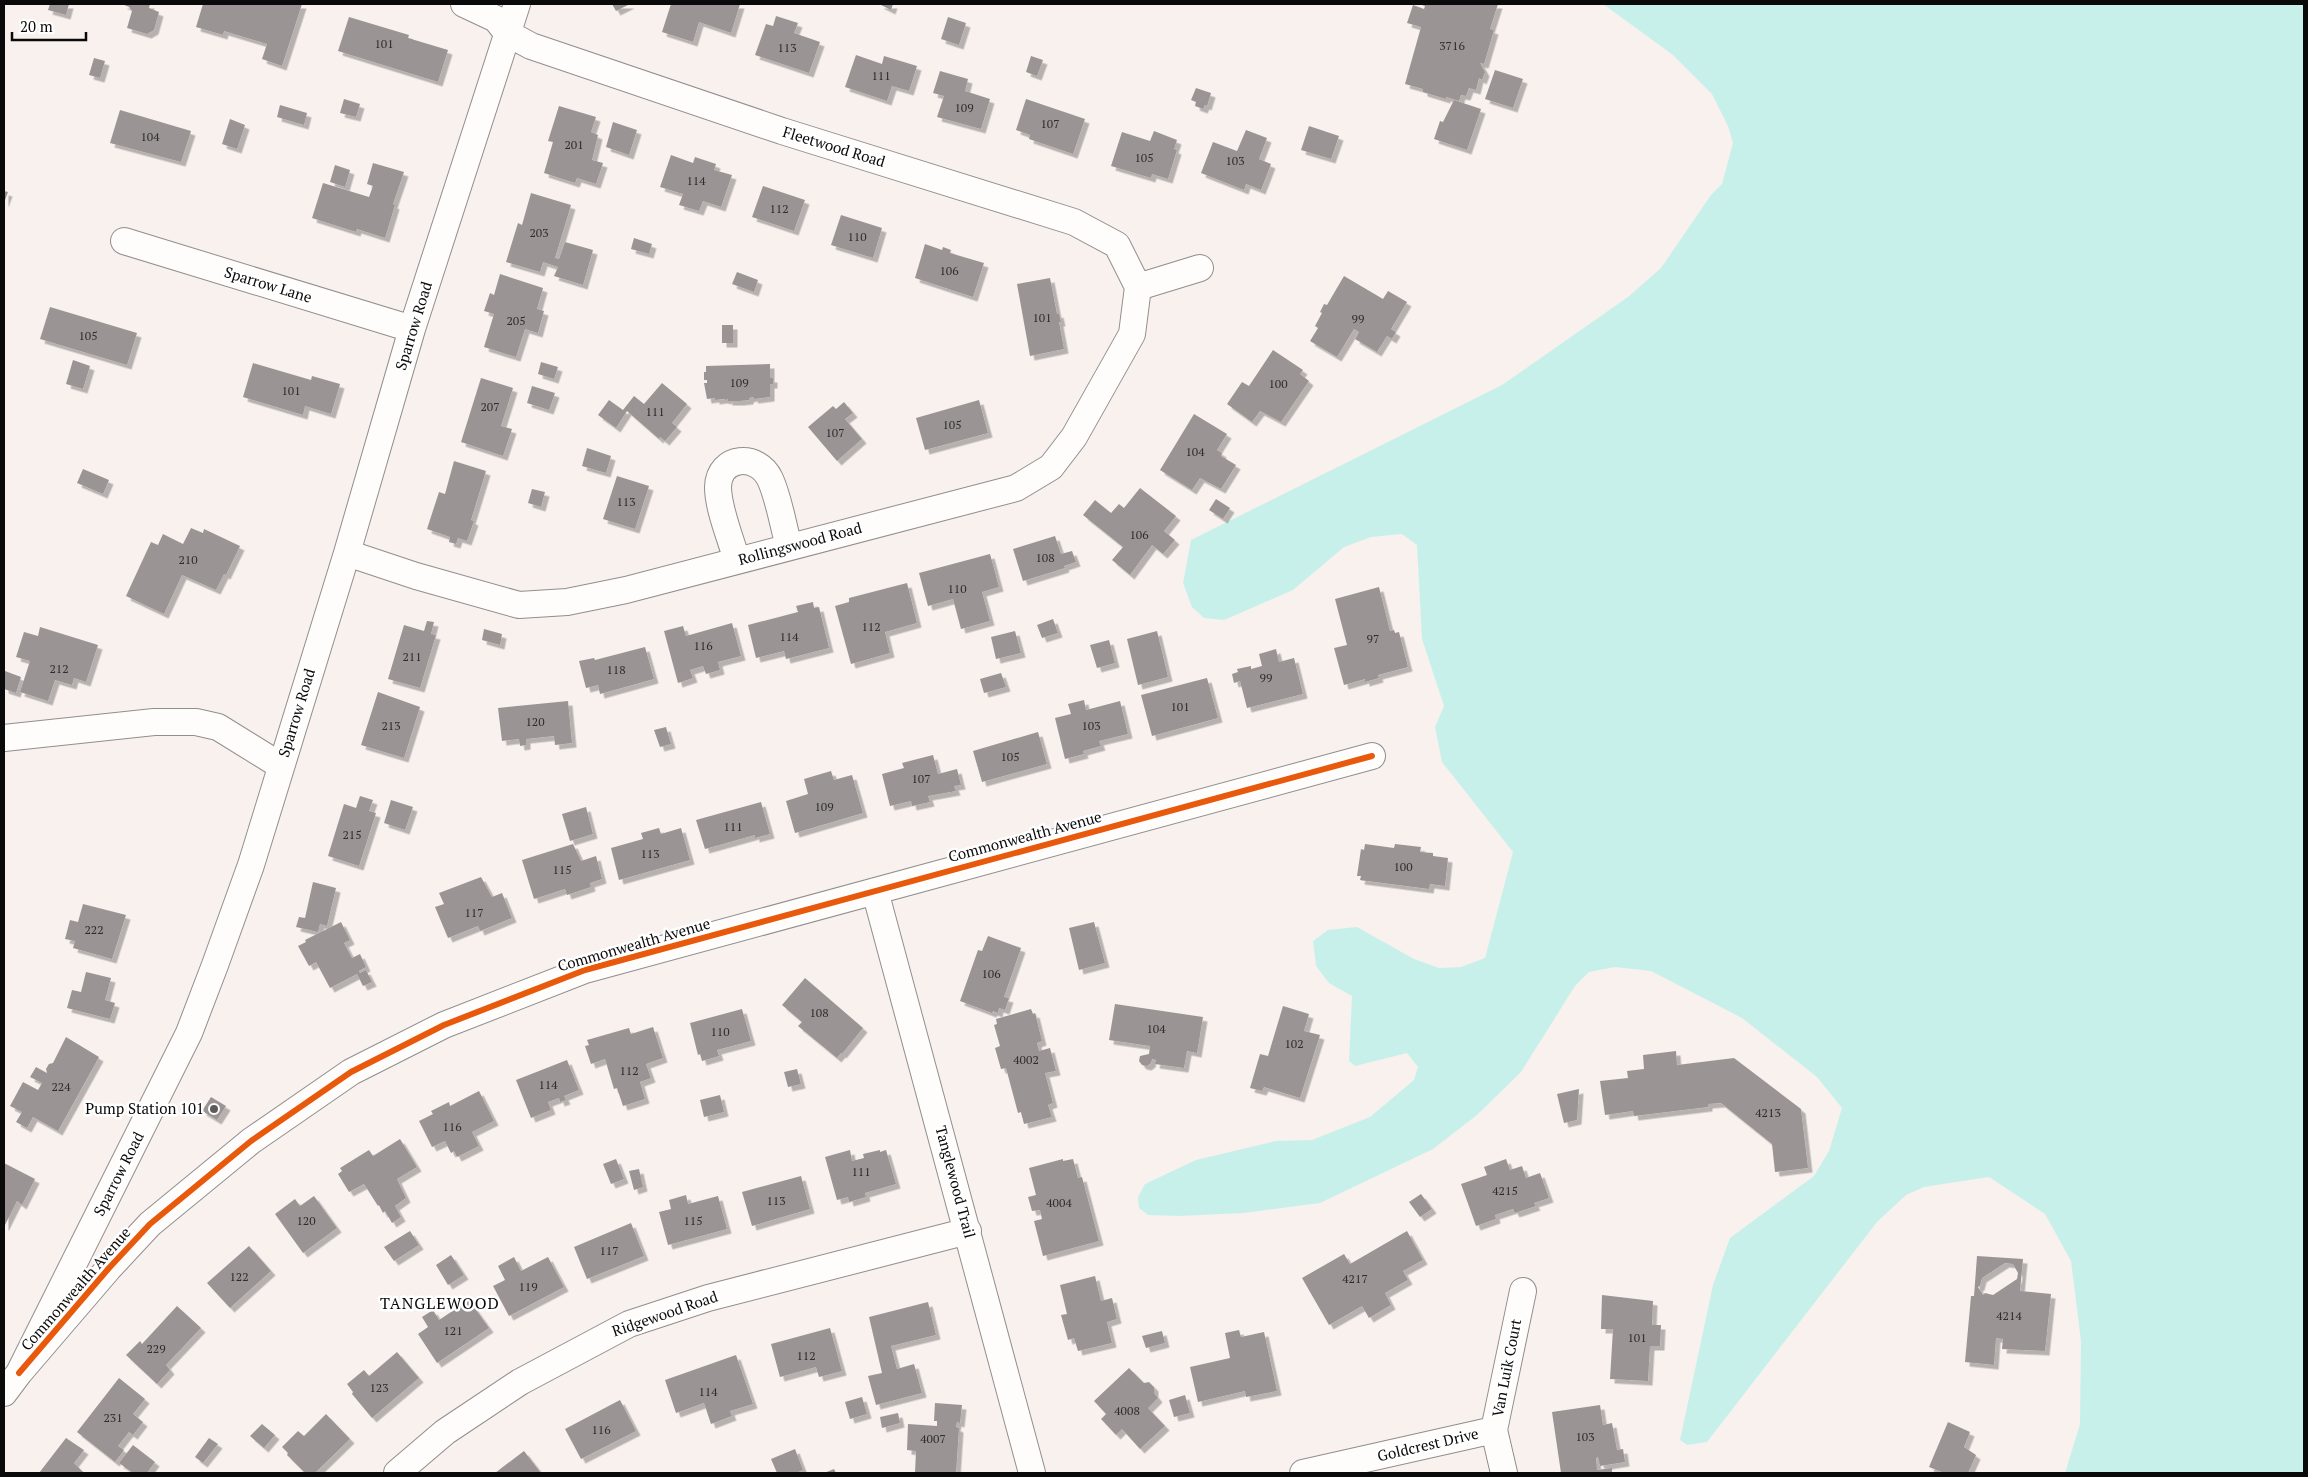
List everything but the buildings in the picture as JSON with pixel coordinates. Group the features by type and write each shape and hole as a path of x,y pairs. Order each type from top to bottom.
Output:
{"street":[{"name":"Fleetwood Road","path":"464,4 496,20 507,33 530,46 773,128 1074,222 1116,245 1138,287"},
{"name":"Sparrow Road","path":"11,1383 189,1033 251,865 347,553 412,329 517,4"},
{"name":"Sparrow Lane","path":"124,241 412,329"},
{"path":"1138,287 1200,268"},
{"name":"Rollingswood Road","path":"347,553 416,576 519,604 567,602 626,590 788,546 1016,488 1051,467 1074,437 1132,334 1138,287"},
{"path":"737,561 719,497 718,485 722,472 729,464 739,460 751,461 760,467 770,479 788,546"},
{"path":"4,738 154,722 196,722 218,727 281,766"},
{"name":"Commonwealth Avenue","path":"11,1383 109,1268 150,1224 252,1141 351,1072 444,1025 569,975 1372,756"},
{"name":"Tanglewood Trail","path":"875,891 1032,1473"},
{"name":"Ridgewood Road","path":"398,1473 445,1432 520,1382 629,1324 708,1298 968,1231"},
{"name":"Van Luik Court","path":"1504,1473 1494,1430 1523,1291"},
{"name":"Goldcrest Drive","path":"1303,1473 1494,1430"}],"water":[{"path":"1603,4 2304,4 2304,1473 2065,1473 2080,1424 2081,1341 2071,1261 2045,1214 1989,1177 1924,1187 1906,1195 1877,1222 1707,1442 1687,1445 1680,1440 1713,1285 1730,1238 1814,1176 1829,1151 1842,1108 1817,1077 1742,1018 1651,971 1615,967 1589,972 1575,986 1521,1072 1477,1115 1433,1149 1320,1203 1244,1213 1179,1216 1148,1215 1139,1208 1138,1197 1145,1184 1196,1160 1276,1141 1312,1140 1370,1117 1414,1080 1418,1067 1407,1053 1355,1066 1349,1061 1352,996 1329,983 1316,966 1313,941 1328,930 1357,927 1414,959 1439,968 1461,967 1485,958 1513,852 1442,762 1435,727 1444,706 1422,639 1417,545 1402,534 1371,537 1344,547 1293,590 1224,620 1204,618 1192,607 1183,583 1191,540 1502,385 1628,297 1661,268 1711,195 1722,184 1733,143 1728,126 1712,94 1673,55"}],"cycle path":[{"path":"19,1373 109,1268 150,1224 251,1141 351,1072 444,1025 585,970 1372,756"}],"place":[{"name":"Pump Station 101","path":"214,1109"}],"district":[{"name":"TANGLEWOOD","path":"440,1303"}]}
